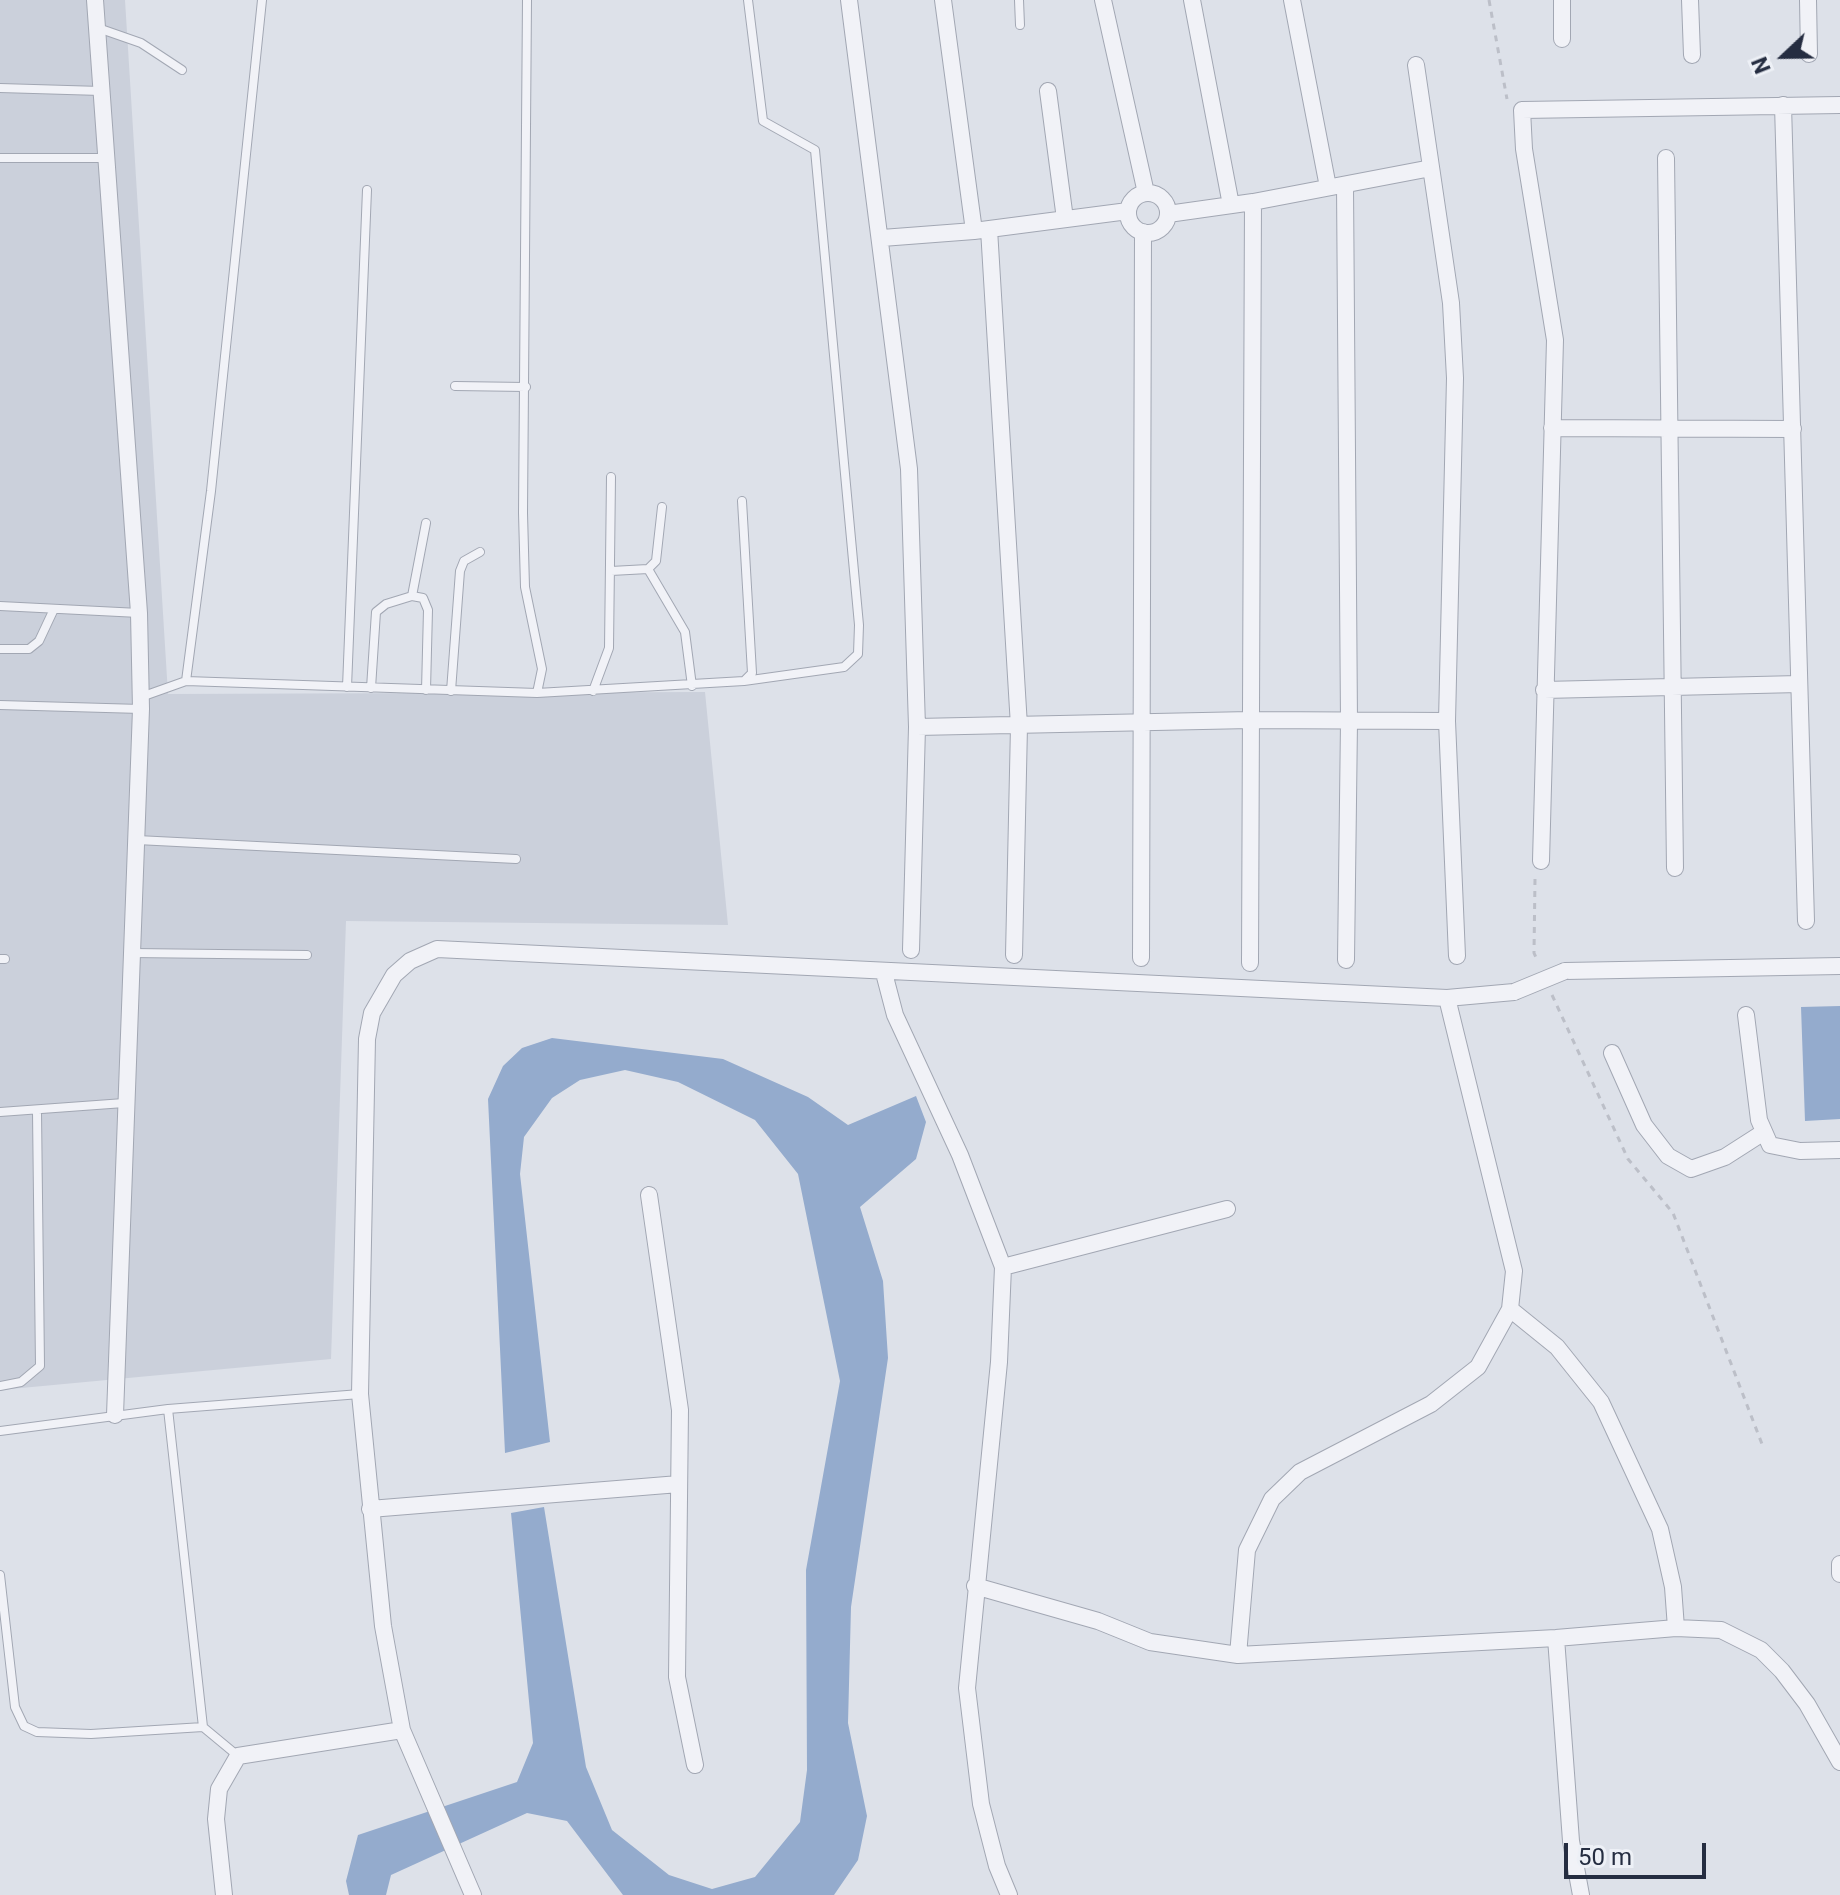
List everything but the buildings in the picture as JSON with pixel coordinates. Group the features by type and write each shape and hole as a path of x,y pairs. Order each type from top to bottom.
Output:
{"street":[{"path":"95,0 139,613 141,703 115,1415"},
{"path":"849,0 882,238 909,469 917,727 911,950"},
{"path":"943,0 981,230 1019,726 1014,955"},
{"path":"1103,0 1146,193"},
{"path":"1192,0 1231,205"},
{"path":"1292,0 1337,186 1349,722 1346,960"},
{"path":"1562,0 1562,39"},
{"path":"1690,0 1692,55"},
{"path":"1808,0 1809,54"},
{"path":"1416,65 1451,303 1455,378 1447,721 1457,956"},
{"path":"1048,91 1065,219"},
{"path":"1783,105 1806,921"},
{"path":"1538,869 1555,340 1524,149 1522,110 1840,105"},
{"path":"1666,158 1675,868"},
{"path":"1168,214 1253,202 1431,168"},
{"path":"1146,193 1164,201 1168,214 1162,227 1143,232 1132,225 1128,211 1134,199 1146,193"},
{"path":"1250,963 1253,202"},
{"path":"882,238 981,230 1128,211"},
{"path":"1141,958 1143,232"},
{"path":"1552,428 1793,429"},
{"path":"1544,690 1799,684"},
{"path":"917,727 1250,720 1447,721"},
{"path":"473,1895 440,1825 402,1730 383,1626 360,1394 367,1039 380,994 410,961 437,949 1447,998 1514,992 1565,971 1840,966"},
{"path":"884,973 895,1015 960,1155 1003,1267 999,1362 975,1586 969,1703 981,1804 997,1866 1009,1895"},
{"path":"1238,1655 1247,1550 1272,1499 1300,1472 1431,1404 1478,1367 1510,1309 1514,1271 1447,998"},
{"path":"1746,1015 1759,1120 1770,1145 1800,1151 1840,1150"},
{"path":"1612,1053 1644,1125 1668,1156 1691,1169 1725,1157 1764,1132"},
{"path":"649,1195 680,1410 677,1677 695,1765"},
{"path":"1003,1267 1227,1209"},
{"path":"1510,1309 1557,1347 1601,1402 1660,1529 1673,1587 1676,1628"},
{"path":"370,1509 679,1484"},
{"path":"1840,1564 1840,1574"},
{"path":"975,1586 1098,1621 1150,1642 1238,1655 1556,1638 1676,1628 1721,1630 1761,1650 1807,1704 1839,1760"},
{"path":"1556,1638 1571,1841 1581,1895"},
{"path":"224,1895 216,1819 219,1789 238,1756 402,1730"}],"lane":[{"path":"186,681 215,460 262,0"},
{"path":"527,0 525,587 541,654 542,669 537,693"},
{"path":"0,705 141,703 186,681 537,693 692,686 844,667 858,654 859,625 815,150 763,121 748,0"},
{"path":"1019,0 1020,25"},
{"path":"97,28 141,43 182,70"},
{"path":"0,88 101,91"},
{"path":"0,158 105,158"},
{"path":"347,687 367,190"},
{"path":"455,386 526,387"},
{"path":"593,691 609,648 611,477"},
{"path":"742,501 752,673 744,681"},
{"path":"611,571 648,569 656,561 662,507"},
{"path":"412,596 426,523"},
{"path":"451,691 460,571 470,555 480,552"},
{"path":"648,569 685,632 692,686"},
{"path":"371,688 376,612 386,604 412,596 423,598 428,610 426,690"},
{"path":"0,606 139,613"},
{"path":"0,649 29,649 39,641 54,609"},
{"path":"137,840 516,859"},
{"path":"131,953 307,955"},
{"path":"0,1112 37,1112 124,1103"},
{"path":"0,1386 21,1382 40,1366 37,1112"},
{"path":"0,1431 168,1409 360,1394"},
{"path":"168,1409 203,1727"},
{"path":"0,1575 15,1707 24,1726 37,1732 91,1734 203,1727 238,1756"}],"path":[{"path":"1489,0 1508,105"},
{"path":"1538,869 1534,953 1540,967"},
{"path":"1551,994 1628,1159 1673,1213 1762,1444"}],"shaded area":[{"path":"0,0 125,0 168,694 705,692 728,925 346,921 331,1359 0,1390"}],"water":[{"path":"1840,1006 1840,1119 1805,1121 1801,1007"},
{"path":"552,1038 723,1059 808,1097 848,1125 916,1096 926,1122 916,1159 860,1207 883,1281 888,1358 851,1607 848,1723 867,1816 858,1860 834,1895 623,1895 567,1821 527,1813 391,1875 386,1895 349,1895 346,1881 358,1835 517,1782 533,1743 511,1513 544,1507 586,1767 612,1830 669,1875 712,1889 755,1877 800,1822 807,1770 806,1570 840,1381 798,1174 755,1120 678,1082 625,1070 580,1080 552,1098 524,1137 520,1174 550,1442 505,1453 488,1099 503,1066 522,1048"}]}
